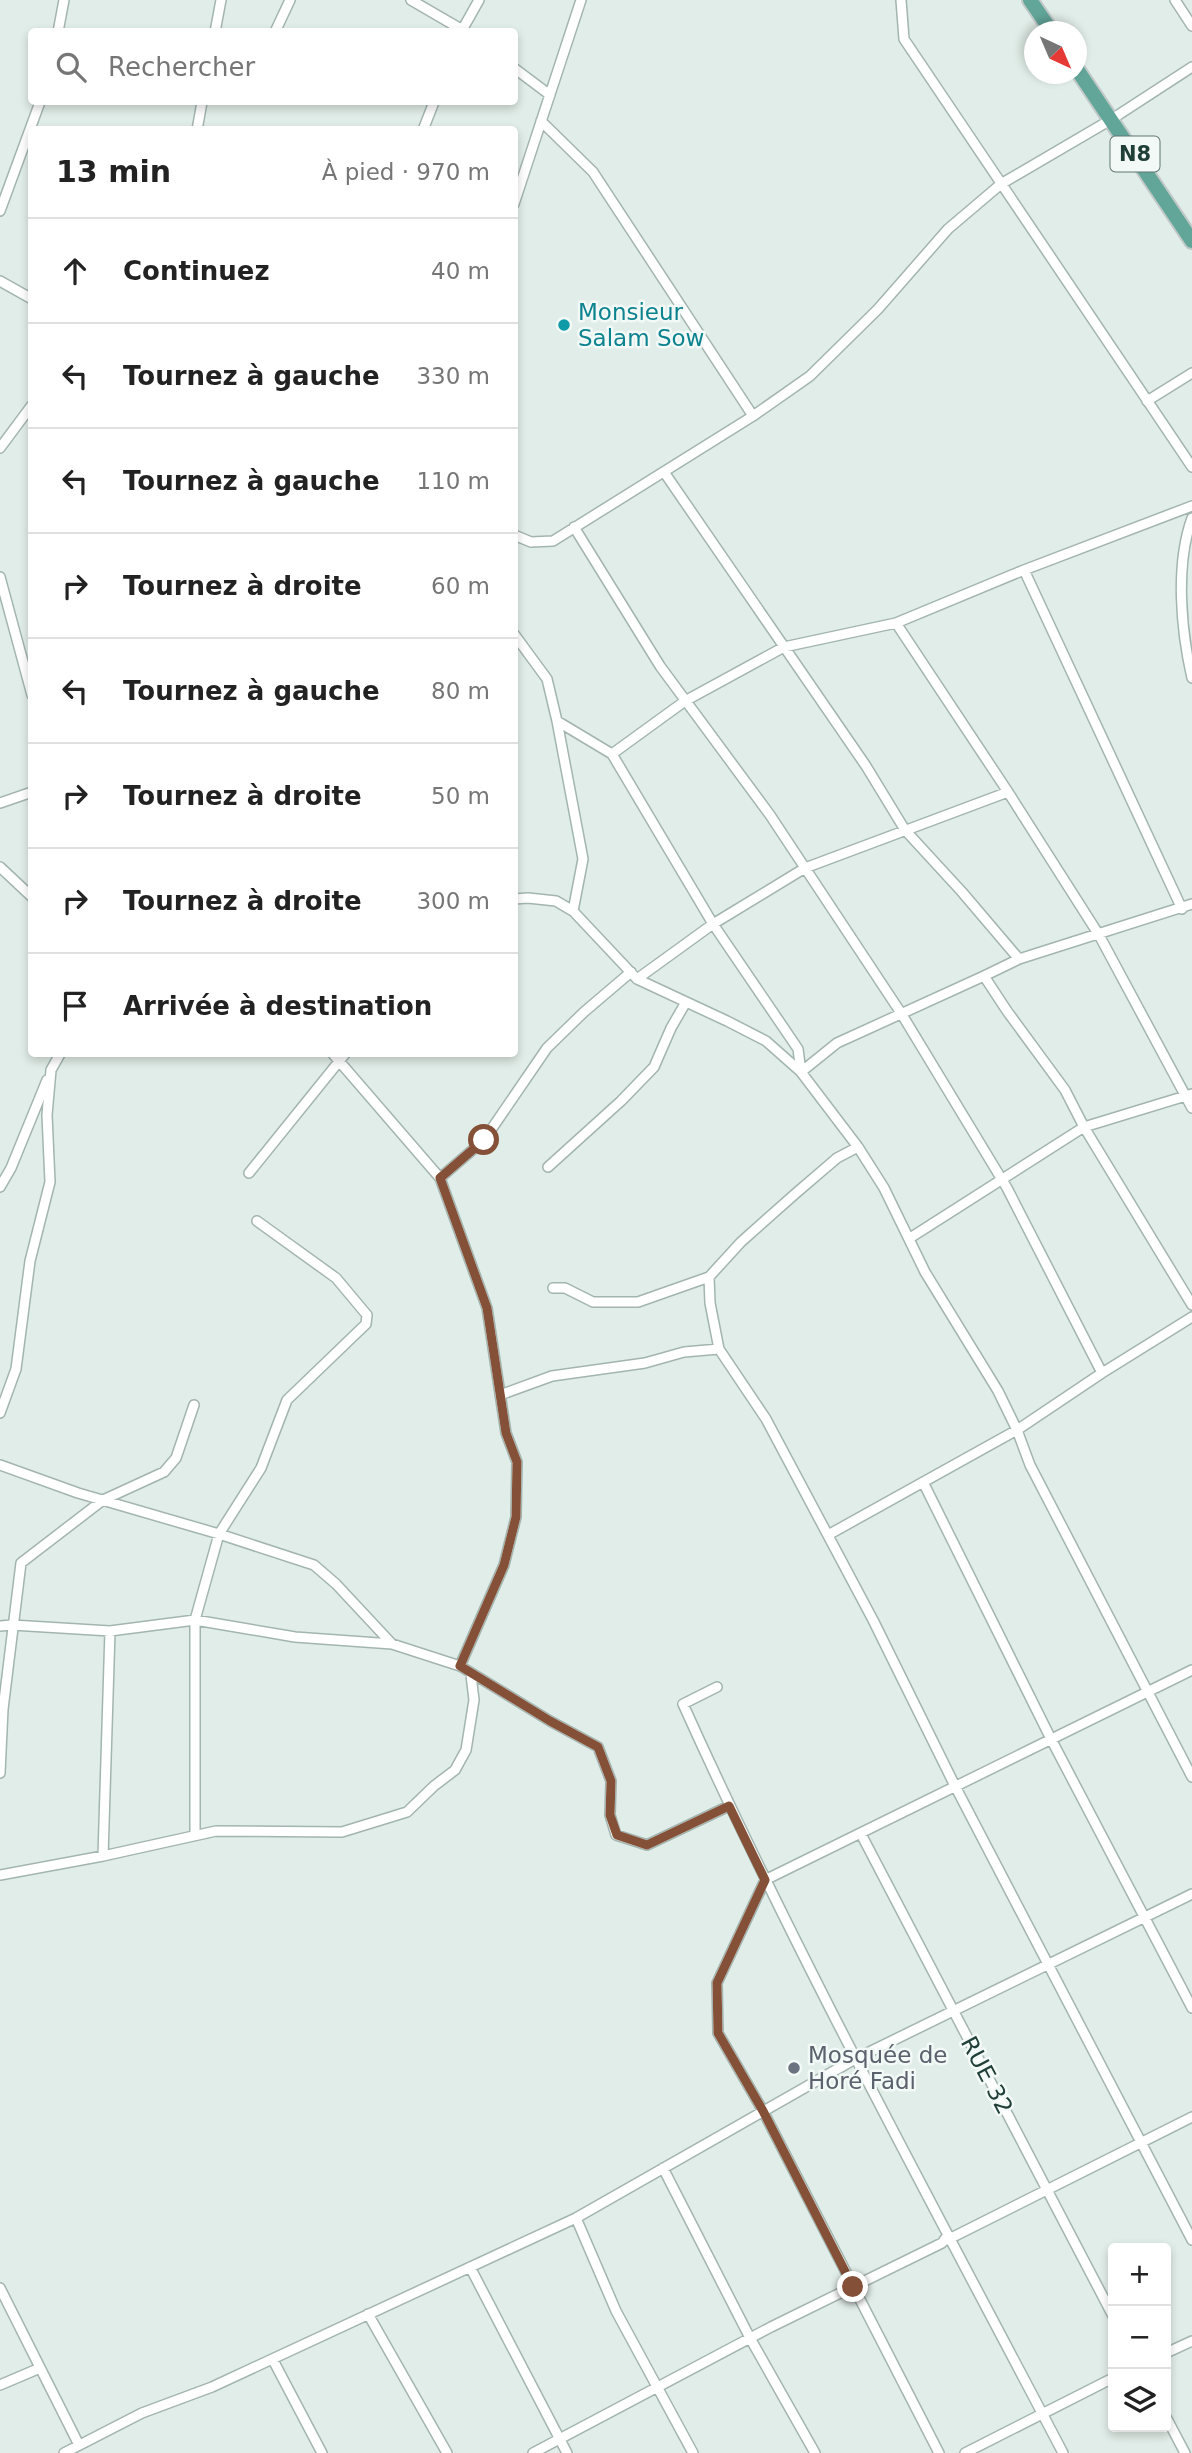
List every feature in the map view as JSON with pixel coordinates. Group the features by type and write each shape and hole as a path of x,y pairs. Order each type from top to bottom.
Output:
{"main road":[{"path":"1030,0 1044,21"},
{"name":"N8","path":"1087,83 1192,241"}],"street":[{"path":"59,28 64,0"},
{"path":"216,28 221,0"},
{"path":"277,28 290,0"},
{"path":"411,0 460,28"},
{"path":"464,28 479,0"},
{"path":"518,192 580,0"},
{"path":"901,0 904,39 1192,467"},
{"path":"1175,0 1192,26"},
{"path":"518,537 531,542 553,541 753,416 810,376 878,309 948,229 1001,184 1112,118 1192,66"},
{"path":"518,71 550,95"},
{"path":"31,126 39,105"},
{"path":"198,126 201,105"},
{"path":"425,126 433,105"},
{"path":"541,121 593,172 753,416"},
{"path":"0,211 28,135"},
{"path":"0,281 28,297"},
{"path":"1147,401 1192,373"},
{"path":"0,448 28,410"},
{"path":"664,472 866,766 905,830 1018,959"},
{"path":"611,754 685,701 784,647 895,623 1192,506"},
{"path":"1192,518 1185,539 1182,618 1192,678"},
{"path":"574,527 660,666 770,815 901,1013 1002,1178 1102,1373"},
{"path":"1024,570 1182,909"},
{"path":"0,577 28,680"},
{"path":"895,623 1100,935 1188,1094 1192,1108"},
{"path":"518,639 547,679 557,721 583,859 573,911"},
{"path":"557,721 611,754 713,924 798,1049 801,1072"},
{"path":"440,1178 484,1140 547,1048 584,1012 634,976 805,867 1008,792"},
{"path":"0,803 28,793"},
{"path":"0,867 28,893"},
{"path":"518,899 556,901 573,911 634,976 766,1041 801,1072 858,1147 884,1188 930,1282 998,1391 1030,1465 1192,1777"},
{"path":"801,1072 837,1043 1018,959 1192,904"},
{"path":"984,976 1065,1090 1084,1127 1192,1305"},
{"path":"548,1167 654,1067 686,1002"},
{"path":"0,1187 11,1168 58,1057"},
{"path":"249,1174 338,1057"},
{"path":"340,1057 440,1178 487,1308 506,1433 517,1462 516,1517 504,1565 460,1666"},
{"path":"0,1413 16,1368 30,1261 50,1181 47,1115 51,1070"},
{"path":"910,1238 1084,1127 1188,1094"},
{"path":"553,1288 565,1289 593,1302 638,1302 709,1277 741,1242 786,1202 837,1158 858,1147"},
{"path":"195,1834 195,1620 219,1534 261,1468 287,1400 366,1324 367,1315 336,1278 257,1221"},
{"path":"709,1277 710,1303 719,1349 766,1419 828,1535 955,1786 1192,2240"},
{"path":"828,1535 1017,1430 1192,1317"},
{"path":"500,1395 552,1376 645,1363 684,1352 719,1349"},
{"path":"0,1773 3,1709 21,1563 103,1500 164,1472 176,1458 194,1405"},
{"path":"0,1465 313,1565 336,1584 392,1644"},
{"path":"923,1482 1051,1739 1192,2008"},
{"path":"0,1626 110,1631 195,1620 295,1637 392,1644 460,1666 471,1675 598,1747 611,1781 610,1815 617,1835 647,1845 729,1806"},
{"path":"103,1856 110,1631"},
{"path":"939,2453 763,2111 718,2033 717,1983 765,1880 1192,1670"},
{"path":"0,1875 103,1856 216,1830 342,1832 407,1812 455,1770 466,1750 474,1700 471,1675"},
{"path":"717,1687 683,1704 729,1806 946,2239 1063,2453"},
{"name":"RUE 32","path":"861,1834 1108,2306"},
{"path":"64,2453 142,2413 274,2360 576,2218 855,2059 1192,1894"},
{"path":"533,2453 559,2437 946,2239 1048,2192 1192,2117"},
{"path":"663,2168 750,2339 815,2453"},
{"path":"576,2218 616,2311 692,2453"},
{"path":"470,2267 567,2453"},
{"path":"0,2288 79,2445"},
{"path":"368,2314 447,2453"},
{"path":"1171,2351 1192,2341"},
{"path":"274,2360 322,2453"},
{"path":"0,2385 40,2368"},
{"path":"965,2453 1108,2381"},
{"path":"1171,2426 1185,2453"}],"place":[{"name":"Monsieur Salam Sow","path":"564,325"},
{"name":"Mosquée de Horé Fadi","path":"794,2068"}],"route":[{"path":"484,1140 440,1178 487,1308 506,1433 517,1462 516,1517 504,1565 460,1666 471,1675 598,1747 611,1781 610,1815 617,1835 647,1845 729,1806 765,1880 717,1983 718,2033 763,2111 853,2287"}]}
